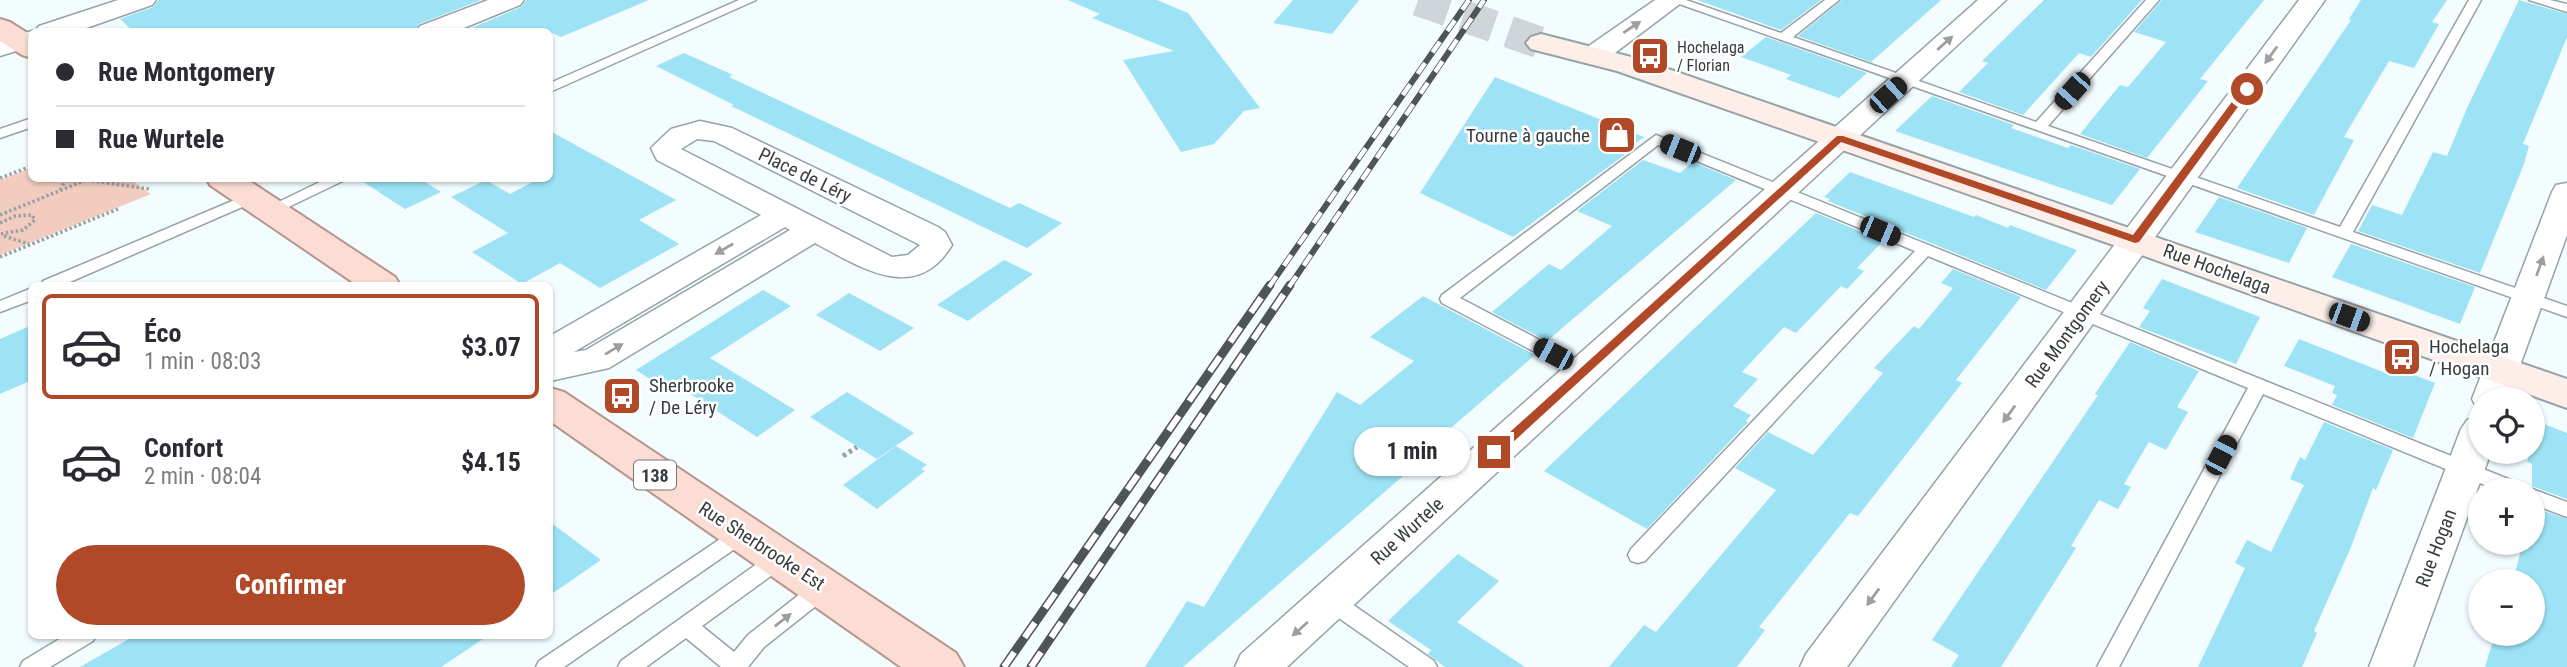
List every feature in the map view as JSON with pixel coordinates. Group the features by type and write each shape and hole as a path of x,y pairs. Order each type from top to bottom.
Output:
{"main road":[{"path":"228,182 378,282"},
{"name":"Rue Sherbrooke Est","path":"553,404 939,667"}],"street":[{"path":"60,28 143,0"},
{"path":"439,28 511,0"},
{"path":"1596,54 1673,0"},
{"name":"Rue Wurtele","path":"1257,667 1993,0"},
{"name":"Rue Montgomery","path":"1822,667 2312,0"},
{"name":"Rue Hochelaga","path":"1548,37 2135,240 2496,385 2567,394"},
{"name":"Place de Léry","path":"700,130 722,134 927,234 934,239 936,246 933,253 914,265 891,268 798,222 674,159 666,148 678,136 689,132 700,130"},
{"path":"2496,385 2567,192"},
{"path":"553,349 798,222"},
{"path":"553,368 596,360 798,222"},
{"name":"Rue Hogan","path":"2391,667 2468,464"}],"lane":[{"path":"553,87 750,0"},
{"path":"1673,0 2567,312"},
{"path":"1783,38 1833,0"},
{"path":"2039,127 2153,0"},
{"path":"2344,234 2475,0"},
{"path":"2535,0 2567,8"},
{"path":"0,134 28,124"},
{"path":"1583,370 1448,299 1656,139 2486,478"},
{"path":"57,282 261,204 330,182"},
{"path":"1639,555 1925,250"},
{"path":"0,307 28,295"},
{"path":"2108,667 2259,385"},
{"path":"2545,501 2567,510"},
{"path":"547,667 742,534"},
{"path":"629,667 779,559"},
{"path":"686,626 736,667 756,641 828,590"},
{"path":"1331,601 1426,667"},
{"path":"31,667 78,639"}],"path":[{"path":"0,178 28,168"},
{"path":"59,191 65,182"},
{"path":"1,213 81,182"},
{"path":"106,182 149,189"},
{"path":"0,257 118,209"},
{"path":"1,213 15,216"},
{"path":"0,222 27,214 35,217 23,230 0,235"},
{"path":"0,235 30,245"},
{"path":"843,456 857,447"}],"shaded area":[{"path":"28,169 28,182 134,182 151,194 0,255 0,180"}],"building":[{"path":"159,0 481,0 419,24 416,28 130,28 120,19 153,7"},
{"path":"527,0 649,0 561,37 553,33 553,28 471,28 521,7"},
{"path":"1068,0 1157,0 1188,13 1260,108 1244,111 1214,144 1181,152 1123,60 1174,51 1092,18 1100,14"},
{"path":"1293,0 1359,0 1332,34 1273,23"},
{"path":"1697,0 1821,0 1781,30"},
{"path":"1842,0 1941,0 1871,62 1798,36"},
{"path":"2044,0 2142,0 2091,57 2079,53 2023,115 1959,92 1988,63 1982,61"},
{"path":"2162,0 2264,0 2200,79 2208,81 2147,158 2080,134 2120,85 2128,87 2166,42 2134,32"},
{"path":"2361,0 2447,0 2432,22 2439,24 2414,68 2389,61 2344,137 2354,140 2314,215 2237,188 2351,20 2349,19"},
{"path":"2519,0 2567,14 2567,37 2523,144 2529,146 2524,164 2480,273 2358,231 2372,205 2402,215 2433,152 2447,156"},
{"path":"1766,37 1867,73 1839,98 1786,79 1791,75 1741,57"},
{"path":"684,53 733,75 729,77 1010,208 1019,203 1062,223 1027,248 731,106 734,105 656,66"},
{"path":"1495,77 1644,137 1624,152 1627,153 1513,237 1420,193"},
{"path":"1932,96 2014,125 2011,128 2140,169 2112,205 1895,131"},
{"path":"553,133 676,200 639,220 679,244 600,288 560,263 526,282 519,282 472,252 508,233 451,197 482,182 489,182 510,194 532,182 553,182"},
{"path":"1643,160 1680,173 1693,162 1736,180 1547,341 1492,312 1549,264 1561,270 1612,226 1577,211"},
{"path":"1850,172 1974,217 1976,215 2008,228 2010,225 2077,250 2046,290 1828,201 1830,199 1824,197"},
{"path":"363,182 425,182 441,192 405,209"},
{"path":"2219,197 2307,228 2289,263 2195,232"},
{"path":"1816,213 1883,241 1857,268 1864,271 1847,289 1841,286 1796,333 1784,327 1742,372 1758,379 1733,406 1751,415 1746,421 1748,422 1647,529 1544,471"},
{"path":"2351,244 2475,287 2460,324 2332,277"},
{"path":"1004,260 1033,274 968,321 937,305"},
{"path":"1953,269 2021,297 1956,380 1962,383 1858,516 1850,513 1759,627 1765,630 1737,667 1609,667 1644,625 1656,632 1776,490 1735,468 1768,432 1813,455 1883,373 1874,368 1914,326 1919,329 1953,288 1941,283"},
{"path":"2162,279 2260,317 2236,364 2139,327 2150,311 2143,308"},
{"path":"763,290 791,306 710,358 795,410 757,437 672,382 664,388 636,370"},
{"path":"849,293 914,328 880,351 816,315"},
{"path":"1423,296 1535,355 1429,447 1434,449 1183,667 1145,667 1187,601 1204,607 1337,392 1360,405 1414,361 1370,337"},
{"path":"28,327 28,382 0,394 0,339"},
{"path":"2299,339 2388,374 2391,366 2435,383 2413,438 2332,405 2337,395 2332,393 2335,386 2284,366"},
{"path":"2130,342 2199,371 2177,407 2188,412 2166,450 2149,442 2124,484 2131,487 2118,509 2099,500 2071,546 2076,548 2001,667 1951,667 1959,655 1932,640 2098,395 2095,394"},
{"path":"847,392 914,433 877,459 810,417"},
{"path":"2324,422 2393,450 2376,490 2373,488 2351,547 2314,631 2317,633 2302,667 2198,667 2245,568 2235,563 2247,540 2271,552 2304,485 2290,479 2300,457 2305,460"},
{"path":"2545,424 2567,433 2567,499 2545,491 2545,478 2532,478 2532,464 2545,464"},
{"path":"896,446 927,465 921,469 925,471 877,509 843,485"},
{"path":"2545,511 2567,519 2567,667 2485,667 2491,646 2545,646 2545,569 2516,569 2520,555 2545,555"},
{"path":"553,524 601,560 553,593"},
{"path":"1458,554 1499,581 1457,622 1525,667 1445,667 1428,654 1431,650 1388,621"},
{"path":"129,639 483,639 441,667 80,667"}],"tunnel":[{"path":"1418,0 1541,43"}],"railway":[{"path":"1269,287 1469,0"},
{"path":"1289,287 1484,0"},
{"path":"1004,667 1270,285"},
{"path":"1031,667 1290,285"}],"place":[{"name":"Hochelaga / Florian","path":"1650,56"},
{"name":"Tourne à gauche","path":"1617,135"},
{"name":"Hochelaga / Hogan","path":"2402,357"},
{"name":"Sherbrooke / De Léry","path":"622,396"}],"route":[{"path":"1494,452 1840,138 2135,240 2247,89"}]}
